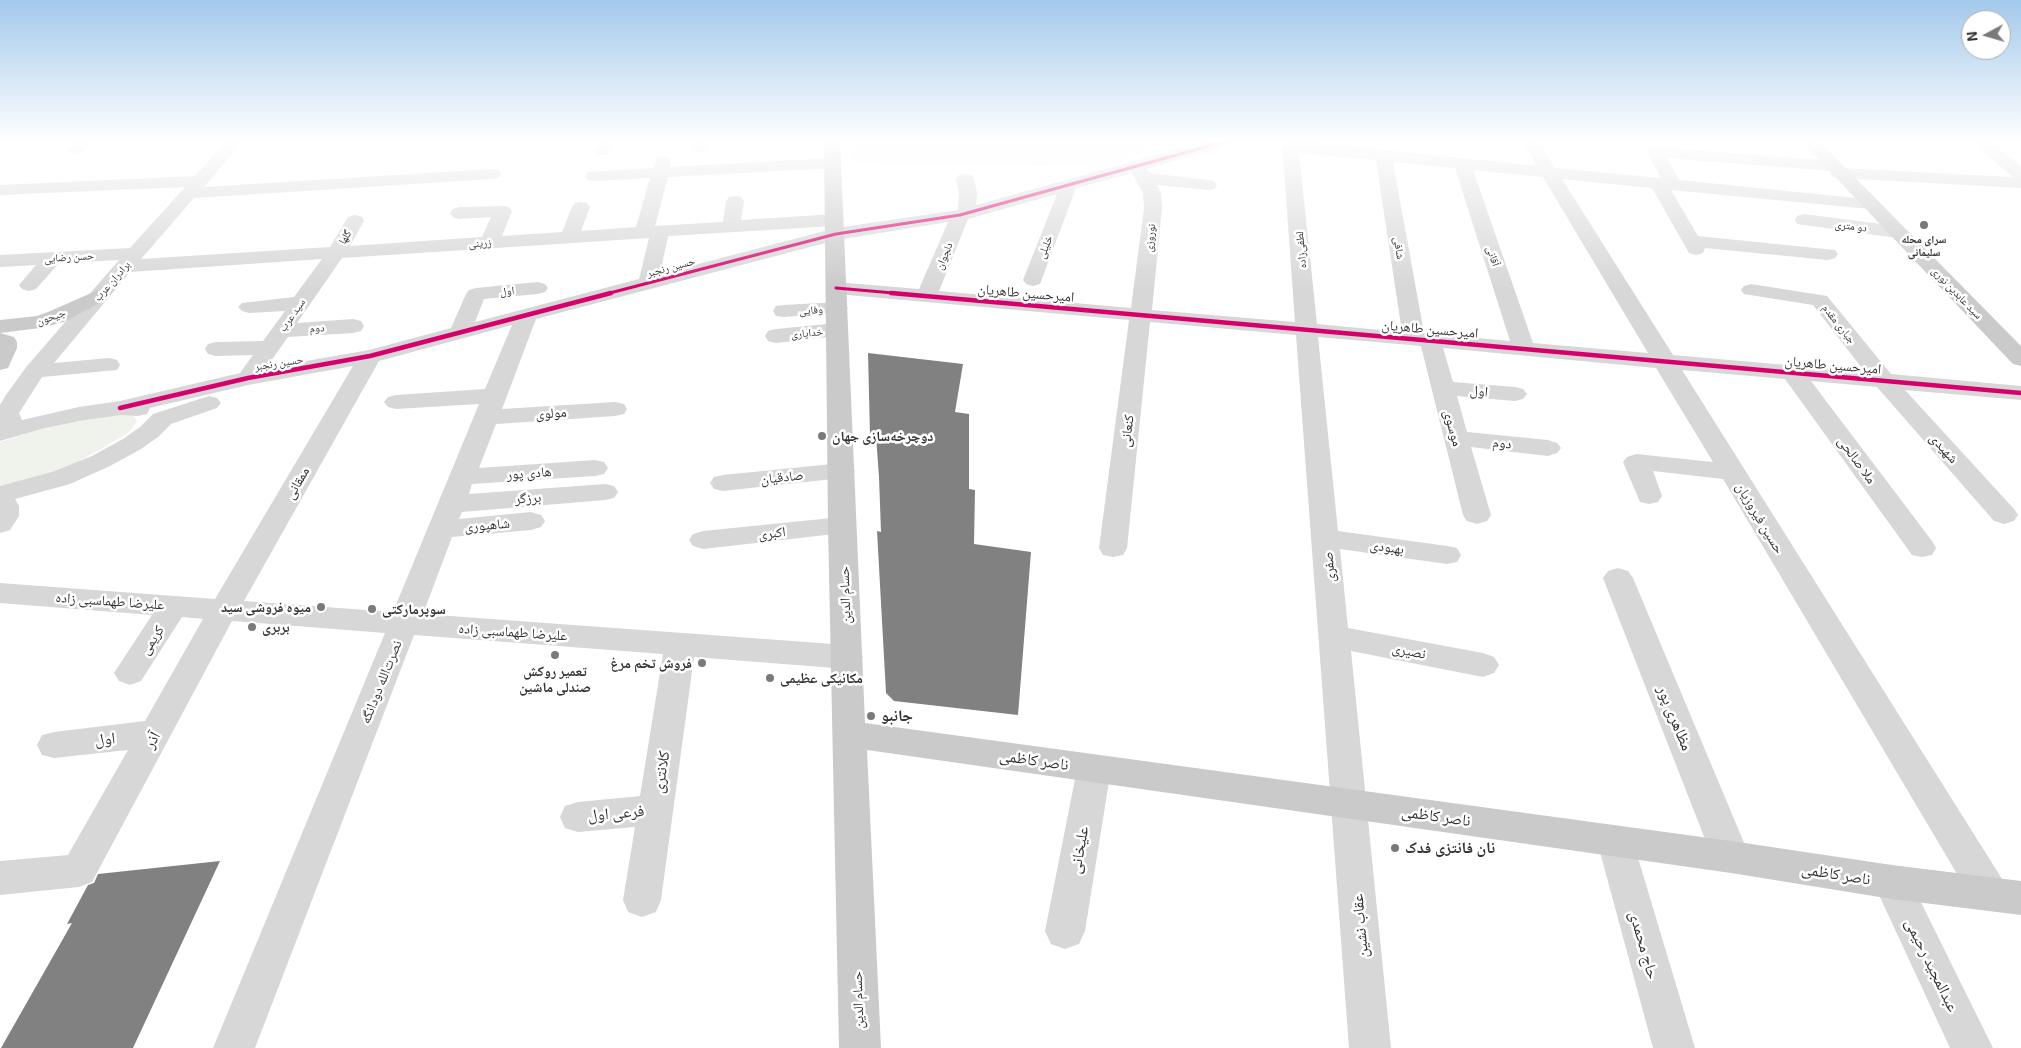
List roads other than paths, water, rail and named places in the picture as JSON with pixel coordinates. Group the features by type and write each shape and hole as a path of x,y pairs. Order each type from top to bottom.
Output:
{"main road":[{"name":"حسام الدین","path":"834,190 842,526 860,1048"},
{"name":"سید عابدین نوری","path":"1856,190 2021,359"},
{"name":"جیحون","path":"0,327 40,322 56,317 98,296"},
{"path":"0,340 6,342 6,348 0,363"},
{"name":"ناصر کاظمی","path":"850,734 1615,841 1892,882 2005,896"}],"street":[{"path":"4,193 102,190"},
{"name":"برادران عرب","path":"6,432 7,413 35,372 98,296 192,190"},
{"name":"گلها","path":"336,253 364,190"},
{"path":"412,195 415,190"},
{"path":"648,283 652,232 658,190"},
{"path":"964,214 968,190"},
{"name":"حسین رنجبر","path":"120,408 248,378 370,356 460,333 532,301 648,283 835,227 964,214 1057,190"},
{"name":"خلیلی","path":"1033,280 1067,190"},
{"name":"نوروزی","path":"1141,315 1153,208 1150,190"},
{"name":"لطفی‌زاده","path":"1295,190 1308,330"},
{"name":"شافی","path":"1391,190 1422,340"},
{"name":"آقانی","path":"1471,190 1524,349"},
{"name":"حسین فیروزیان","path":"1560,190 1732,472 2005,896"},
{"path":"1669,190 1694,245 1828,254"},
{"path":"1726,190 1870,204"},
{"path":"732,227 735,201"},
{"path":"569,237 581,207"},
{"path":"459,213 503,211 489,243"},
{"name":"دلجوان","path":"927,296 964,214"},
{"name":"دو متری","path":"1804,220 1897,232"},
{"name":"زرینی","path":"131,259 336,253 732,227 835,227"},
{"name":"سید عرب","path":"248,378 336,253"},
{"path":"29,285 53,258"},
{"name":"حسن رضایی","path":"0,261 53,258 131,259"},
{"name":"جباری مقدم","path":"1751,290 1820,300 1883,380"},
{"name":"اول","path":"460,333 476,294 532,301"},
{"name":"امیرحسین طاهریان","path":"837,309 927,296 2021,393"},
{"name":"نصرت‌الله دودانگه","path":"234,1048 532,301"},
{"path":"249,307 300,303"},
{"name":"وفایی","path":"784,311 837,309"},
{"name":"خدایاری","path":"776,336 837,309"},
{"name":"کنعانی","path":"1114,548 1141,315"},
{"name":"دوم","path":"275,339 353,326"},
{"name":"صفری","path":"1308,330 1350,804"},
{"path":"216,349 275,339"},
{"name":"موسوی","path":"1422,340 1442,388 1477,515"},
{"name":"ممقانی","path":"224,609 370,356"},
{"path":"35,372 109,365"},
{"name":"حسین رنجبر","path":"162,419 310,368"},
{"name":"ملا صالحی","path":"1792,372 1922,548"},
{"name":"شهیدی","path":"1883,380 2004,515"},
{"name":"اول","path":"1442,388 1515,394"},
{"name":"مولوی","path":"396,402 615,409"},
{"path":"0,524 5,516 6,506 0,495 42,484 101,461 132,444 149,432 162,419 151,412 120,408 80,414 6,432"},
{"name":"دوم","path":"1456,438 1548,448"},
{"path":"1649,496 1636,462 1732,472"},
{"name":"صادقیان","path":"723,483 842,471"},
{"name":"برزگر","path":"452,503 600,480"},
{"name":"شاهپوری","path":"452,503 531,521"},
{"name":"اکبری","path":"702,540 842,526"},
{"name":"بهبودی","path":"1326,538 1447,555"},
{"name":"مظاهری پور","path":"1618,578 1731,858"},
{"name":"علیرضا طهماسبی زاده","path":"0,592 847,657"},
{"name":"کریمی","path":"130,674 174,606"},
{"name":"آذر","path":"0,878 79,870 224,609"},
{"name":"نصیری","path":"1335,636 1483,665"},
{"name":"کلانتری","path":"642,900 680,644"},
{"name":"اول","path":"54,745 156,733"},
{"name":"علیخانی","path":"1065,931 1094,769"},
{"name":"عقاب نشین","path":"1350,804 1370,1048"},
{"name":"فرعی اول","path":"578,816 655,810"},
{"name":"حاج محمدی","path":"1615,841 1674,1048"},
{"name":"عبدالمجید رحیمی","path":"1892,882 1972,1048"}],"place":[{"name":"سرای محله سلیمانی","path":"1924,225"},
{"name":"دوچرخه‌سازی جهان","path":"822,436"},
{"name":"میوه فروشی سید","path":"321,607"},
{"name":"سوپرمارکتی","path":"372,609"},
{"name":"بربری","path":"252,627"},
{"name":"تعمیر روکش صندلی ماشین","path":"555,655"},
{"name":"فروش تخم مرغ","path":"702,663"},
{"name":"مکانیکی عظیمی","path":"770,678"},
{"name":"جانبو","path":"871,716"},
{"name":"نان فانتزی فدک","path":"1395,848"}]}
